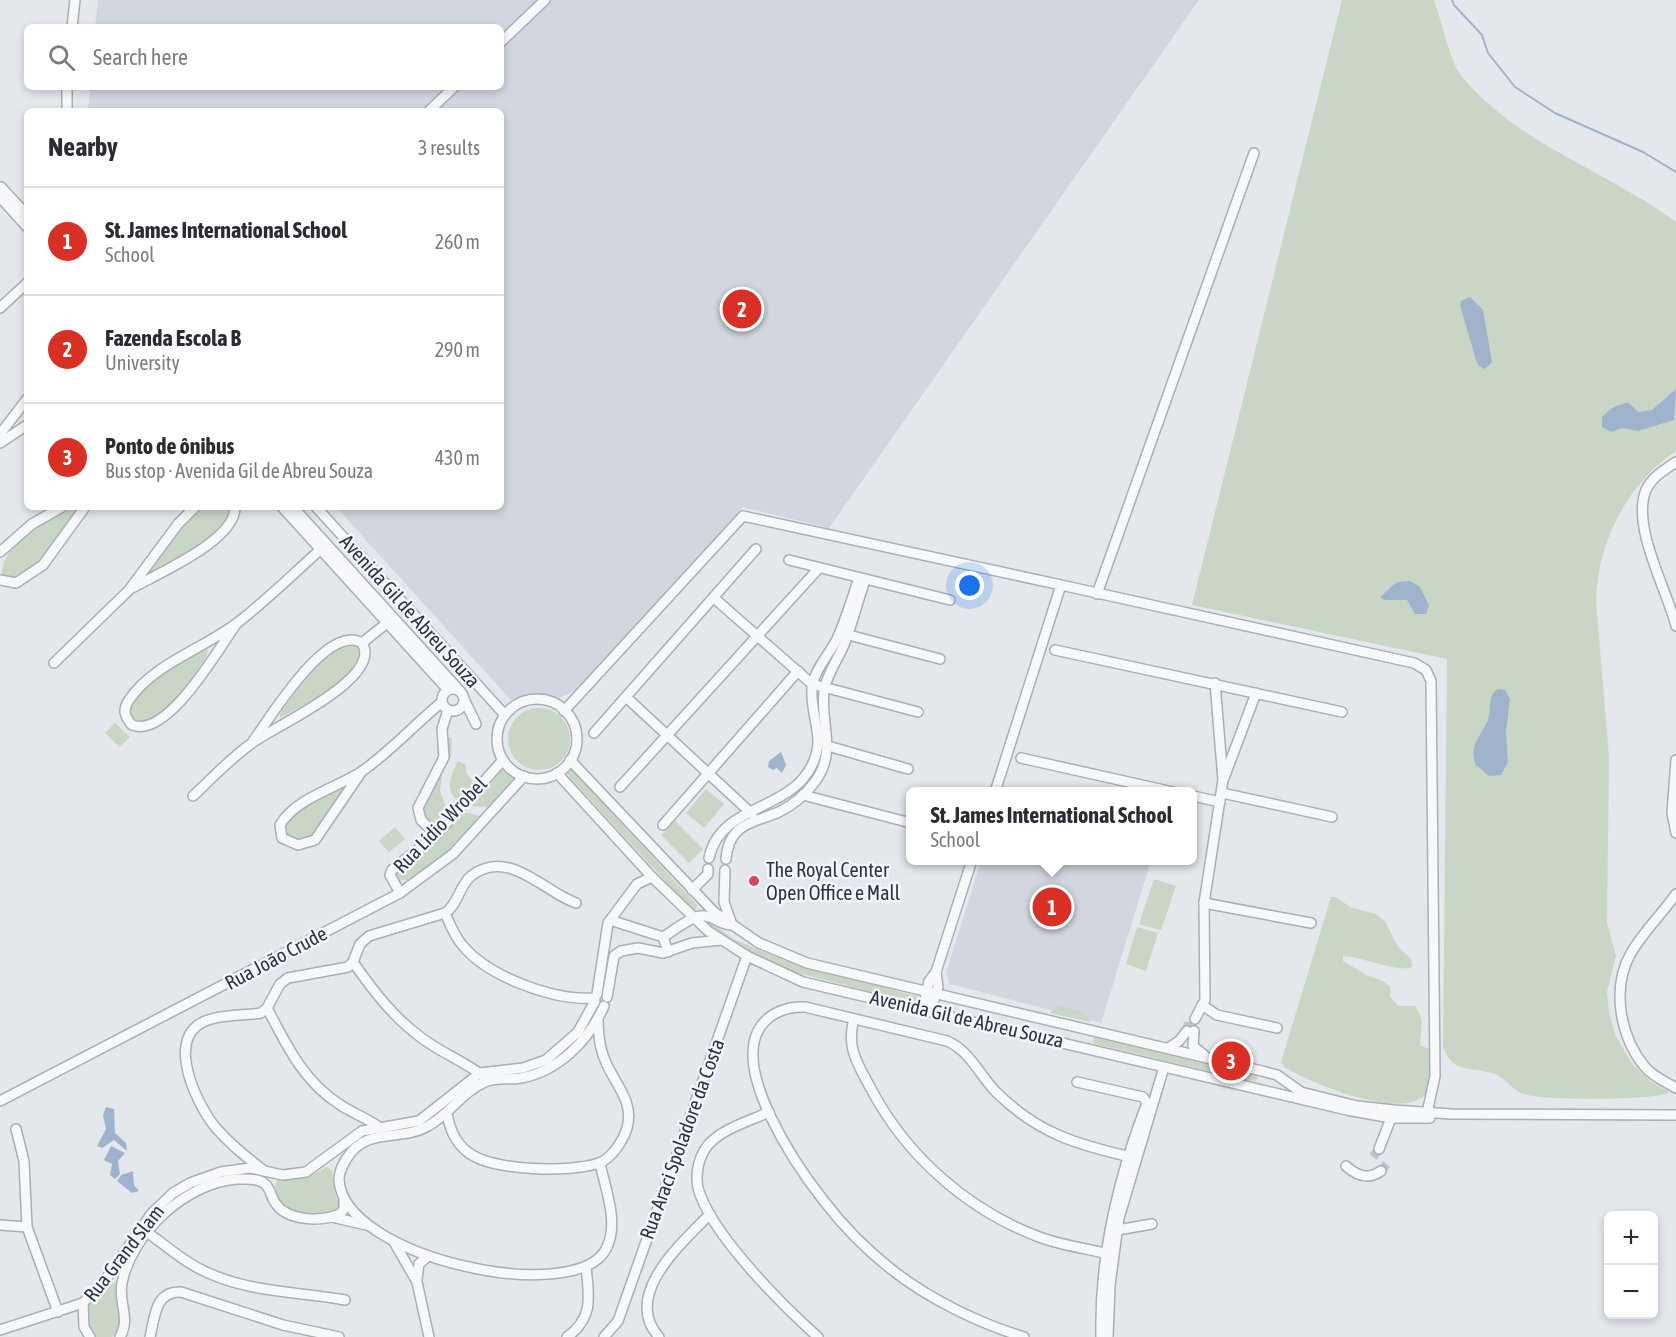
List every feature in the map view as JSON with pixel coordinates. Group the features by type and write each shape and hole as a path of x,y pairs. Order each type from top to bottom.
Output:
{"street":[{"path":"72,24 75,0"},
{"path":"504,39 545,0"},
{"path":"67,90 67,108"},
{"path":"432,108 451,90"},
{"path":"1097,594 1254,153"},
{"path":"0,191 24,211"},
{"path":"0,191 24,222"},
{"path":"0,308 24,286"},
{"path":"0,443 12,428 24,405"},
{"path":"0,434 24,426"},
{"path":"1676,462 1657,475 1646,491 1642,514 1652,556 1671,603 1676,626"},
{"path":"0,552 32,524 57,510"},
{"path":"0,580 16,583 43,565 81,510"},
{"path":"148,574 178,524 192,510"},
{"path":"54,663 148,574 207,546 222,532 234,515 235,510"},
{"path":"285,510 448,690 462,695"},
{"path":"296,510 462,695 476,724"},
{"name":"Avenida Gil de Abreu Souza","path":"319,510 505,715"},
{"path":"564,711 744,516 1414,663 1426,670 1431,681 1435,1076 1427,1115"},
{"path":"594,733 756,549"},
{"path":"237,623 167,716 148,727 132,725 125,716 125,708 140,686 237,623 320,550"},
{"path":"789,560 950,600"},
{"path":"620,787 819,568"},
{"path":"726,859 733,836 757,818 780,811 803,795 823,769 828,746 824,688 862,579"},
{"path":"997,787 1061,585"},
{"path":"714,598 812,684 918,712"},
{"path":"362,642 387,623"},
{"path":"843,634 940,659"},
{"path":"709,858 717,835 730,822 784,796 810,769 820,742 814,712 812,684 843,634"},
{"path":"251,744 311,663 348,638 362,642"},
{"path":"193,795 251,744 346,684 364,662 366,652 362,642"},
{"path":"204,644 214,654"},
{"path":"1055,650 1342,712"},
{"path":"663,825 798,671"},
{"path":"1192,1018 1205,998 1204,903 1223,780 1215,683"},
{"path":"448,690 443,695 457,722"},
{"path":"1223,780 1256,693"},
{"path":"349,783 315,840 298,845 282,838 280,825 286,816 349,783 448,707 460,708 462,695"},
{"path":"626,697 757,818"},
{"path":"537,699 549,701 564,711 574,725 577,737 570,760 557,773 546,777 524,776 503,760 497,737 505,715 519,704 537,699"},
{"path":"436,835 421,820 418,808 444,757 442,729 448,707"},
{"path":"274,712 284,724"},
{"path":"828,746 908,769"},
{"path":"1021,758 1151,787"},
{"name":"Rua Lídio Wrobel","path":"400,893 391,872 436,835 503,760"},
{"name":"Avenida Gil de Abreu Souza","path":"570,760 692,890 732,926 759,943 807,963 1277,1075 1301,1092 1393,1114"},
{"path":"1676,760 1672,813 1676,833"},
{"name":"Avenida Gil de Abreu Souza","path":"557,773 652,877 694,919 720,940 747,956 803,982 1238,1084 1393,1114 1676,1115"},
{"name":"Rua João Crude","path":"0,1101 400,893 453,854 524,776"},
{"path":"803,795 906,822"},
{"path":"1197,796 1221,797 1332,817"},
{"path":"927,1010 936,972 971,865"},
{"path":"262,1169 229,1142 208,1119 197,1097 187,1067 185,1047 191,1030 204,1021 261,1013 267,1008 280,984 288,978 348,967 353,962 360,945 369,936 445,913 471,876 495,867 519,870 564,899 576,903"},
{"path":"692,890 708,874 708,869"},
{"path":"609,920 663,937 694,919 705,916 722,925 732,926 724,902 725,870"},
{"path":"447,1114 458,1142 469,1153 483,1160 534,1168 600,1163 613,1152 624,1137 628,1110 624,1094 602,1052 596,998 609,920 637,884 652,877"},
{"path":"1675,899 1631,952 1620,988 1621,1015 1633,1049 1647,1069 1676,1088"},
{"path":"1204,903 1311,923"},
{"path":"445,913 464,947 494,970 546,992 580,999 596,998 604,994 606,1001"},
{"path":"663,937 668,952"},
{"path":"353,962 376,995 402,1023 424,1040 489,1080 529,1076 549,1068 578,1046 598,1020 606,1001 617,953 638,948 660,953 668,952 692,943 720,940"},
{"name":"Rua Araci Spoladore da Costa","path":"603,1337 618,1321 747,956"},
{"path":"480,1073 522,1068 553,1056 578,1032 596,998"},
{"path":"1202,1005 1217,1015 1277,1028"},
{"path":"1024,1337 947,1304 891,1269 824,1202 769,1112 756,1076 752,1054 758,1030 774,1015 789,1008 805,1007 954,1044 1005,1101 1030,1121 1074,1143 1131,1157"},
{"path":"267,1008 289,1051 310,1080 340,1105 381,1130"},
{"path":"854,1019 849,1037 851,1048 879,1104 905,1140 944,1181 970,1202 1018,1228 1050,1240 1109,1254"},
{"path":"1168,1048 1190,1031 1193,1047 1211,1058"},
{"path":"1108,1337 1109,1254 1117,1230 1131,1157 1155,1104 1164,1066"},
{"path":"1238,1084 1262,1082 1262,1071"},
{"name":"Rua Grand Slam","path":"341,1170 358,1145 381,1130 419,1121 480,1073"},
{"name":"Rua Grand Slam","path":"88,1336 83,1317 83,1304 108,1276 139,1228 163,1202 190,1183 207,1176 240,1170 262,1169 289,1175 306,1172 362,1131 419,1130 447,1114 476,1088 489,1080"},
{"path":"1077,1082 1147,1100 1131,1157 1109,1254 1101,1337"},
{"path":"769,1112 723,1134 704,1150 698,1166 697,1180 710,1214 769,1290 818,1337"},
{"path":"1378,1149 1393,1114"},
{"path":"16,1129 24,1161 27,1227 58,1312"},
{"path":"229,1142 237,1155 240,1170"},
{"path":"322,1162 333,1164 341,1170 340,1181 344,1198 342,1212 332,1217"},
{"path":"344,1198 358,1216 372,1226 392,1240 428,1257 457,1266 490,1272 552,1273 586,1267 605,1253 611,1232 610,1214 600,1163"},
{"path":"1346,1166 1354,1173 1366,1176 1381,1171"},
{"path":"278,1174 272,1182 270,1193 279,1209 291,1216 332,1217 372,1226"},
{"name":"Rua Grand Slam","path":"120,1337 126,1322 122,1283 128,1263 148,1234 174,1204 210,1185 236,1179 260,1180 266,1184 270,1193"},
{"path":"659,1337 648,1320 648,1302 653,1284 664,1263 710,1214"},
{"path":"1117,1230 1152,1224"},
{"path":"0,1225 27,1227"},
{"path":"139,1228 185,1260 231,1282 285,1293 345,1300"},
{"path":"392,1240 417,1282"},
{"path":"428,1257 417,1268 417,1282 429,1337"},
{"path":"567,1337 577,1330 588,1313 586,1267"},
{"path":"108,1276 122,1283"},
{"path":"150,1337 160,1298 169,1292 181,1292 283,1324 339,1337"},
{"path":"0,1330 83,1304"}],"shaded area":[{"path":"98,0 1199,0 829,528 743,507 579,689 559,698 531,693 511,700 339,510 504,510 504,108 88,108 90,90 504,90 504,24 95,24"},
{"path":"980,865 1150,865 1101,1023 950,984 946,973"}],"green space":[{"path":"1342,0 1434,0 1449,50 1457,68 1482,98 1534,138 1621,187 1676,222 1676,451 1643,480 1618,516 1602,557 1596,601 1609,757 1607,923 1616,956 1607,992 1609,1013 1616,1036 1632,1064 1650,1081 1670,1092 1666,1094 1638,1098 1594,1099 1551,1098 1523,1094 1497,1075 1453,1063 1443,1048 1447,659 1192,605"},
{"path":"64,510 76,510 56,541 34,566 14,579 2,576 3,564 9,553 38,527"},
{"path":"197,510 230,510 231,515 205,543 150,574 150,568 181,524"},
{"path":"347,643 358,646 361,655 341,684 280,718 280,714 309,675 326,658"},
{"path":"208,649 207,656 180,697 150,723 134,722 128,710 141,691 162,673"},
{"path":"539,708 551,710 561,717 568,727 570,739 568,751 561,761 551,768 539,770 527,768 517,761 510,751 508,739 510,727 517,717 527,710"},
{"path":"115,723 130,737 120,747 105,733"},
{"path":"446,738 452,738 451,757 442,773 440,791 448,813 435,824 425,818 422,808 448,760"},
{"path":"458,761 466,765 466,772 474,784 458,801 451,792 450,782"},
{"path":"571,769 697,905 696,910 693,911 571,779 567,772"},
{"path":"502,770 514,778 488,807 472,806"},
{"path":"346,785 347,787 308,843 287,839 283,829 285,822 316,799"},
{"path":"706,789 724,804 704,828 686,813"},
{"path":"465,812 480,816 430,867 408,880 399,880 396,874 430,847"},
{"path":"675,821 703,849 689,863 661,835"},
{"path":"395,827 405,839 389,852 379,841"},
{"path":"1154,879 1176,886 1161,930 1139,924"},
{"path":"1331,897 1336,897 1350,907 1376,914 1386,923 1398,947 1411,959 1412,967 1397,968 1343,956 1343,961 1366,975 1383,981 1390,987 1390,996 1398,1006 1415,1006 1418,1011 1422,1025 1420,1045 1431,1050 1432,1074 1428,1091 1413,1102 1396,1104 1376,1102 1354,1096 1296,1074 1284,1067 1281,1062"},
{"path":"707,918 733,939 783,960 919,997 919,1004 786,970 745,950 705,923"},
{"path":"1137,927 1158,933 1146,971 1126,964"},
{"path":"1057,1006 1083,1012 1091,1022 1050,1013"},
{"path":"1095,1035 1252,1073 1258,1075 1258,1078 1256,1081 1247,1080 1095,1044 1093,1041"},
{"path":"327,1167 332,1171 335,1193 340,1205 333,1213 294,1214 280,1203 275,1192 277,1180 310,1176"},
{"path":"110,1280 118,1284 120,1329 112,1337 95,1337 85,1319 87,1300"}],"water":[{"path":"1470,297 1483,310 1492,362 1485,369 1479,366 1476,360 1460,305 1461,301"},
{"path":"1676,389 1674,420 1638,431 1622,428 1612,432 1602,427 1602,417 1612,408 1628,402 1638,412 1652,410"},
{"path":"1410,581 1420,587 1429,605 1426,614 1415,614 1407,600 1384,600 1380,597 1397,582"},
{"path":"1498,689 1505,690 1510,699 1506,732 1508,762 1501,775 1489,776 1476,765 1474,747 1488,720 1492,695"},
{"path":"781,752 786,765 782,773 777,768 773,770 768,767 769,761"},
{"path":"106,1107 114,1109 115,1133 126,1143 127,1151 114,1140 102,1148 97,1146 106,1129 103,1115"},
{"path":"111,1146 125,1153 118,1161 120,1174 115,1179 110,1175 112,1164 104,1160"},
{"path":"133,1171 134,1185 139,1191 132,1193 117,1181 121,1175"}],"waterway":[{"path":"1452,0 1482,35 1488,53 1515,87 1555,113 1643,152 1676,172"}],"tunnel":[{"path":"1187,1031 1189,1018"},
{"path":"1373,1157 1379,1149"},
{"path":"1381,1171 1388,1163"}],"place":[{"name":"Fazenda Escola B","path":"742,309"},
{"name":"The Royal Center Open Office e Mall","path":"754,881"},
{"name":"St. James International School","path":"1052,907"},
{"name":"Ponto de ônibus","path":"1231,1061"}]}
